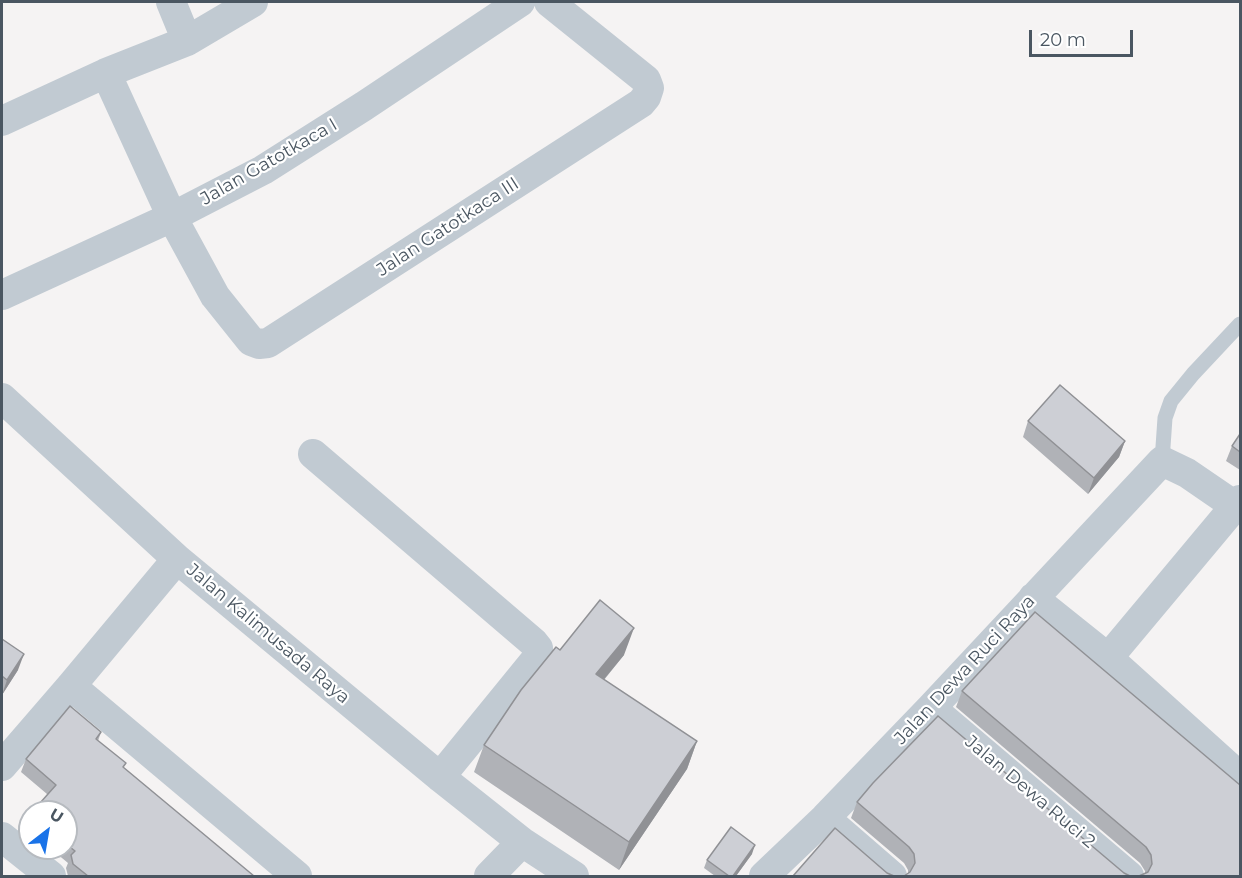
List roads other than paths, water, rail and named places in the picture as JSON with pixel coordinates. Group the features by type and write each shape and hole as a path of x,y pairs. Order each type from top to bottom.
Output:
{"street":[{"path":"171,2 188,41"},
{"path":"2,121 106,73 188,41 253,2"},
{"name":"Jalan Gatotkaca I","path":"2,295 172,217 264,170 520,2"},
{"name":"Jalan Gatotkaca III","path":"106,73 172,217 215,296 251,341 259,344 268,343 641,103 649,88 646,80 549,2"},
{"path":"2,398 177,559"},
{"path":"313,454 538,648 537,658 440,777"},
{"path":"1108,658 1238,503 1162,461"},
{"name":"Jalan Dewa Ruci Raya","path":"764,876 825,818 931,708 1162,461"},
{"name":"Jalan Kalimusada Raya","path":"2,766 177,559 440,777 522,842 574,876"},
{"path":"1033,598 1108,658 1240,777"},
{"path":"71,686 297,876"},
{"name":"Jalan Dewa Ruci 2","path":"931,708 1129,876"},
{"path":"825,818 892,876"},
{"path":"2,837 51,876"},
{"path":"489,876 522,842"}],"lane":[{"path":"1162,461 1165,418 1171,401 1240,324"}]}
